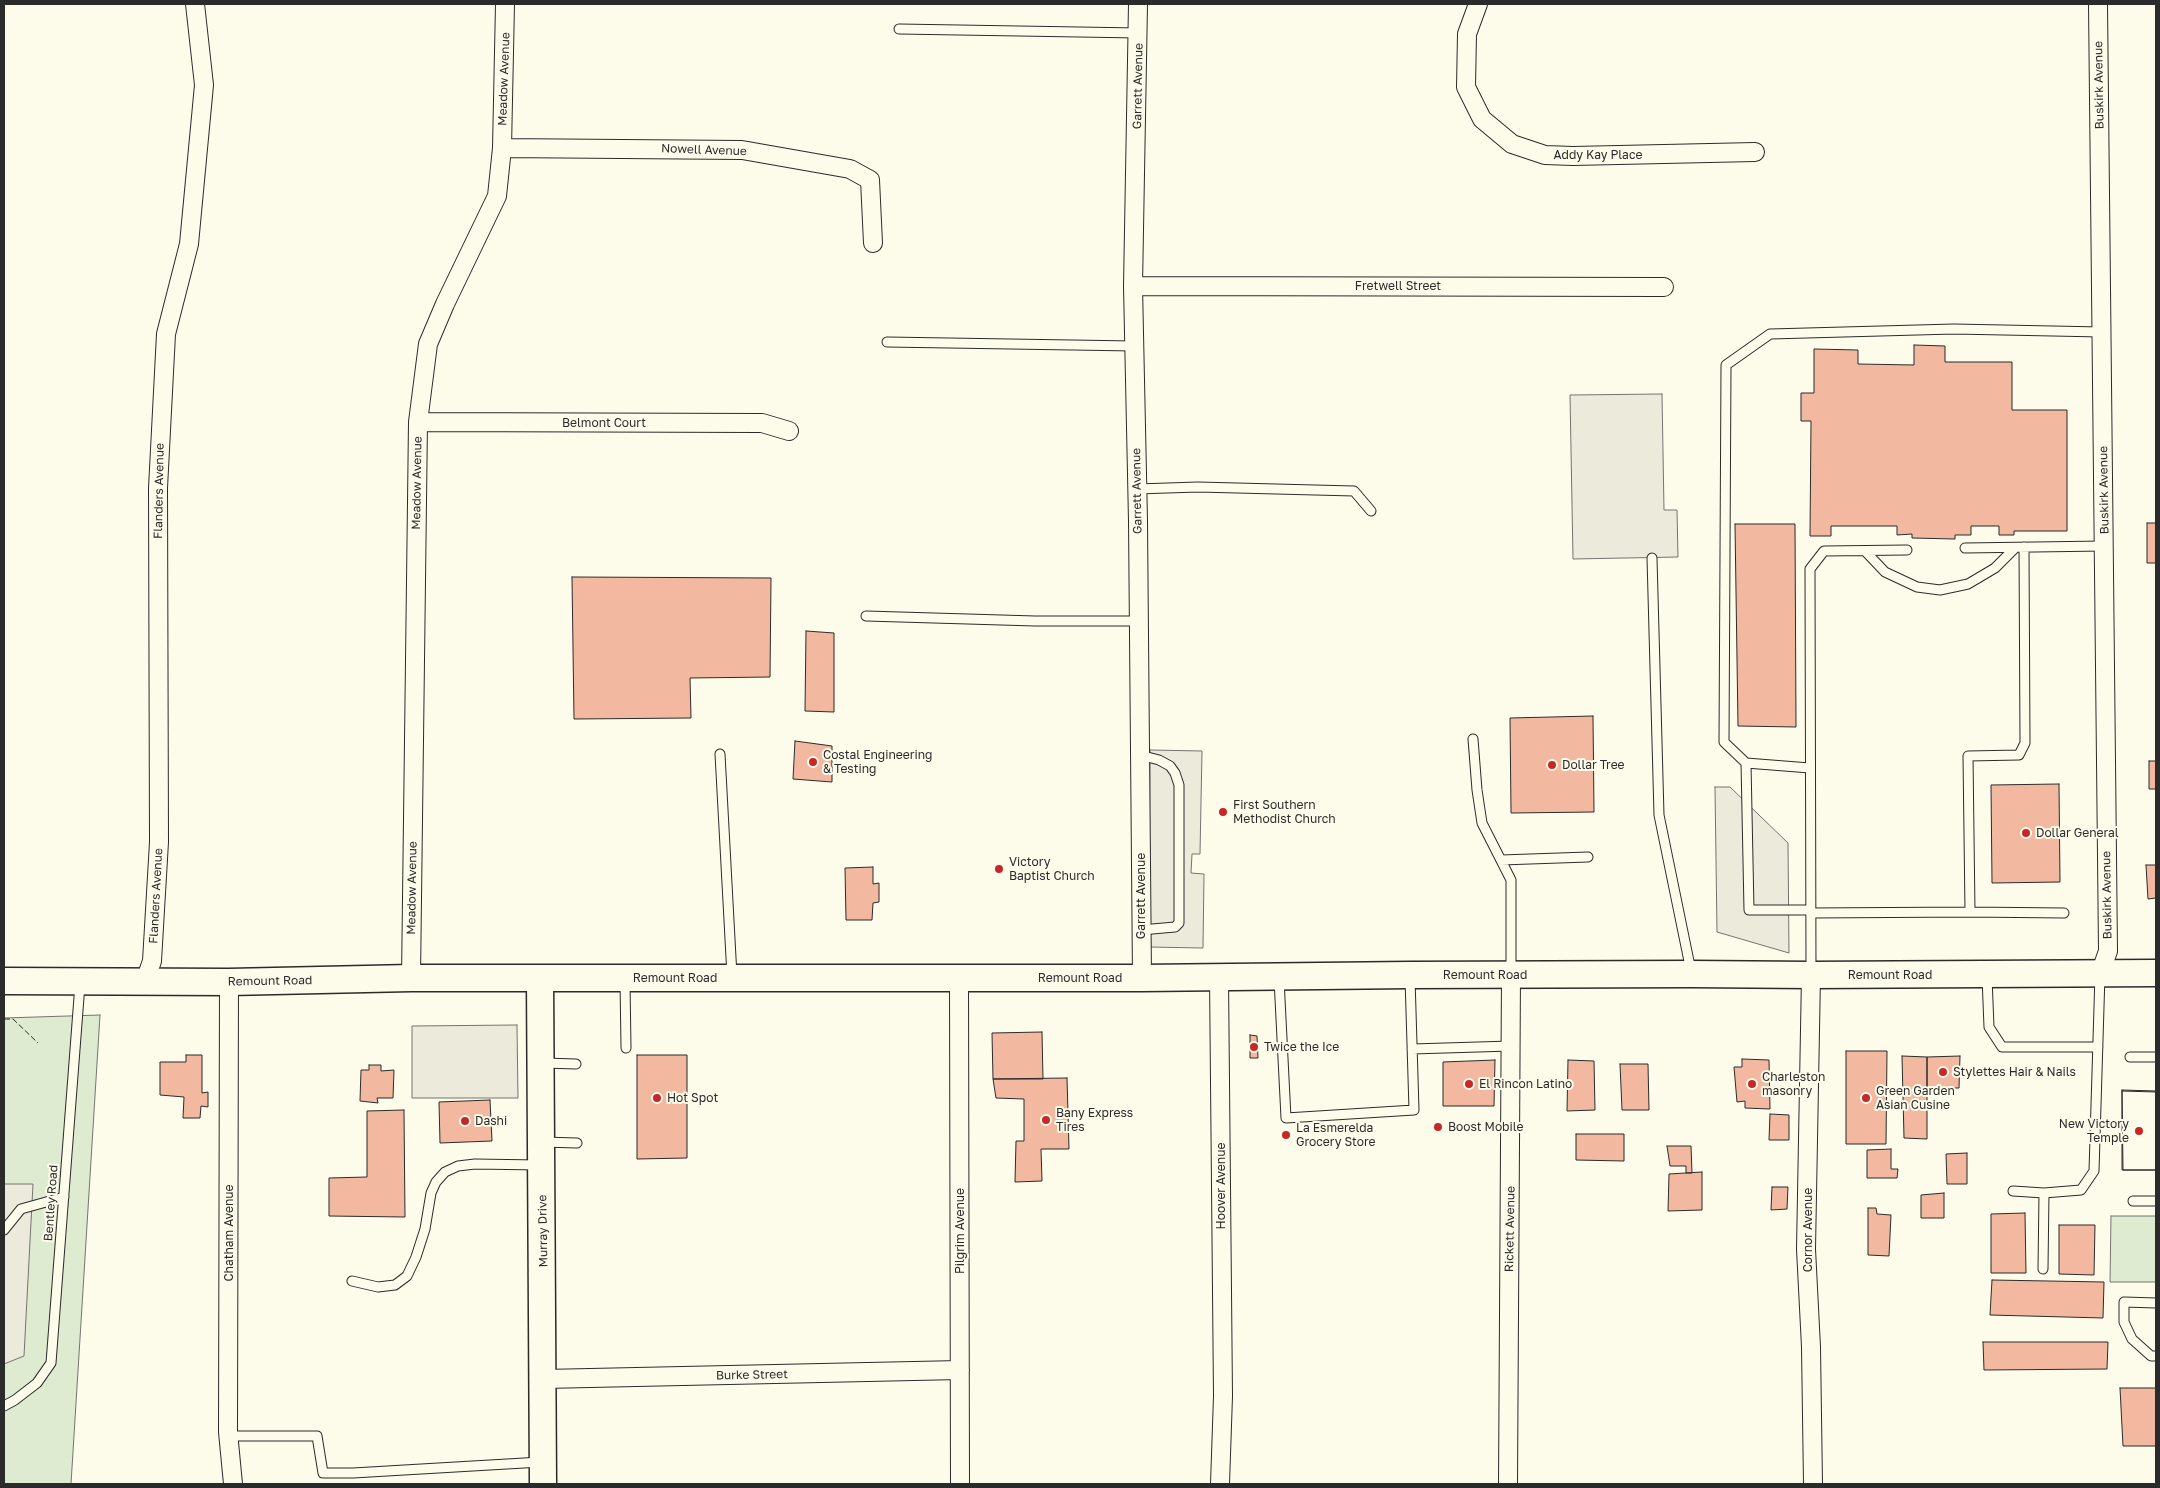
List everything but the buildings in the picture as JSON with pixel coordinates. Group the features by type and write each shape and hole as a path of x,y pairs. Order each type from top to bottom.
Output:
{"main road":[{"name":"Remount Road","path":"4,981 229,982 411,978 1142,978 1410,975 2156,973"},
{"name":"Murray Drive","path":"540,978 544,1379 543,1473"}],"street":[{"name":"Flanders Avenue","path":"145,981 152,961 159,842 158,488 166,334 189,244 204,85 194,4"},
{"name":"Meadow Avenue","path":"411,978 418,422 428,344 497,196 502,148 505,4"},
{"name":"Garrett Avenue","path":"1138,4 1133,286 1142,978"},
{"name":"Addy Kay Place","path":"1478,4 1467,34 1466,87 1482,120 1512,144 1545,155 1574,156 1755,152"},
{"name":"Buskirk Avenue","path":"2098,4 2108,951 2100,974"},
{"name":"Nowell Avenue","path":"502,148 742,150 850,169 870,180 873,243"},
{"name":"Fretwell Street","path":"1133,286 1664,287"},
{"name":"Belmont Court","path":"418,422 762,423 789,430"},
{"name":"Rickett Avenue","path":"1508,1484 1511,975"},
{"name":"Cornor Avenue","path":"1811,975 1806,1249 1811,1346 1813,1484"},
{"name":"Hoover Avenue","path":"1219,976 1223,1396 1220,1484"},
{"name":"Pilgrim Avenue","path":"960,978 960,1484"},
{"name":"Chatham Avenue","path":"229,982 229,1436 233,1484"},
{"name":"Burke Street","path":"544,1379 960,1370"}],"lane":[{"path":"899,29 1139,32"},
{"path":"1810,768 1746,764 1724,742 1726,365 1770,334 1954,329 2102,332"},
{"path":"887,342 1134,346"},
{"path":"1137,489 1198,487 1354,491 1371,511"},
{"path":"1965,548 2104,546"},
{"path":"1865,551 1885,572 1918,586 1940,590 1968,584 1995,568 2019,547"},
{"path":"1970,912 1968,756 2018,755 2025,743 2019,547"},
{"path":"1811,975 1810,568 1824,552 1907,550"},
{"path":"1652,558 1659,815 1691,974"},
{"path":"866,616 1035,621 1138,621"},
{"path":"1473,739 1482,823 1511,880 1511,975"},
{"path":"720,754 732,978"},
{"path":"1140,755 1160,760 1170,766 1175,773 1179,794 1179,923 1175,927 1141,930"},
{"path":"1746,764 1748,910 2064,913"},
{"path":"1501,860 1588,857"},
{"path":"1987,974 1989,1028 2002,1047 2098,1047"},
{"path":"2013,1191 2081,1190 2094,1171 2100,974"},
{"path":"1279,976 1286,1118 1414,1110 1410,975"},
{"path":"625,978 626,1048"},
{"name":"Bentley Road","path":"4,1406 36,1383 51,1363 80,980"},
{"path":"1412,1049 1512,1046"},
{"path":"2130,1057 2156,1057"},
{"path":"541,1062 576,1064"},
{"path":"352,1281 378,1287 395,1285 407,1276 416,1257 425,1229 431,1193 436,1182 445,1172 458,1166 542,1153 577,1143"},
{"path":"2043,1269 2044,1192"},
{"path":"4,1230 21,1209 64,1196"},
{"path":"2133,1201 2156,1201"},
{"path":"2156,1303 2124,1302 2124,1322 2132,1339 2151,1356 2156,1356"},
{"path":"229,1436 317,1436 323,1473 494,1465 543,1473"}],"green space":[{"path":"100,1015 71,1484 4,1484 4,1018"},
{"path":"2111,1216 2156,1216 2156,1282 2110,1282"}],"shaded area":[{"path":"1662,394 1664,510 1677,510 1678,557 1573,559 1570,395"},
{"path":"1150,750 1202,751 1200,854 1192,854 1191,873 1204,874 1203,948 1149,947"},
{"path":"1715,787 1730,787 1788,843 1789,953 1717,932"},
{"path":"517,1025 518,1098 412,1098 412,1026"},
{"path":"4,1184 33,1184 24,1356 4,1364"}],"fence":[{"path":"4,1019 13,1019 38,1043"}],"place":[{"name":"Costal Engineering & Testing","path":"813,762"},
{"name":"Dollar Tree","path":"1552,765"},
{"name":"First Southern Methodist Church","path":"1223,812"},
{"name":"Dollar General","path":"2026,833"},
{"name":"Victory Baptist Church","path":"999,869"},
{"name":"Twice the Ice","path":"1254,1047"},
{"name":"Stylettes Hair & Nails","path":"1943,1072"},
{"name":"El Rincon Latino","path":"1469,1084"},
{"name":"Charleston masonry","path":"1752,1084"},
{"name":"Hot Spot","path":"657,1098"},
{"name":"Green Garden Asian Cusine","path":"1866,1098"},
{"name":"Bany Express Tires","path":"1046,1120"},
{"name":"Dashi","path":"465,1121"},
{"name":"Boost Mobile","path":"1438,1127"},
{"name":"New Victory Temple","path":"2139,1131"},
{"name":"La Esmerelda Grocery Store","path":"1286,1135"}]}
